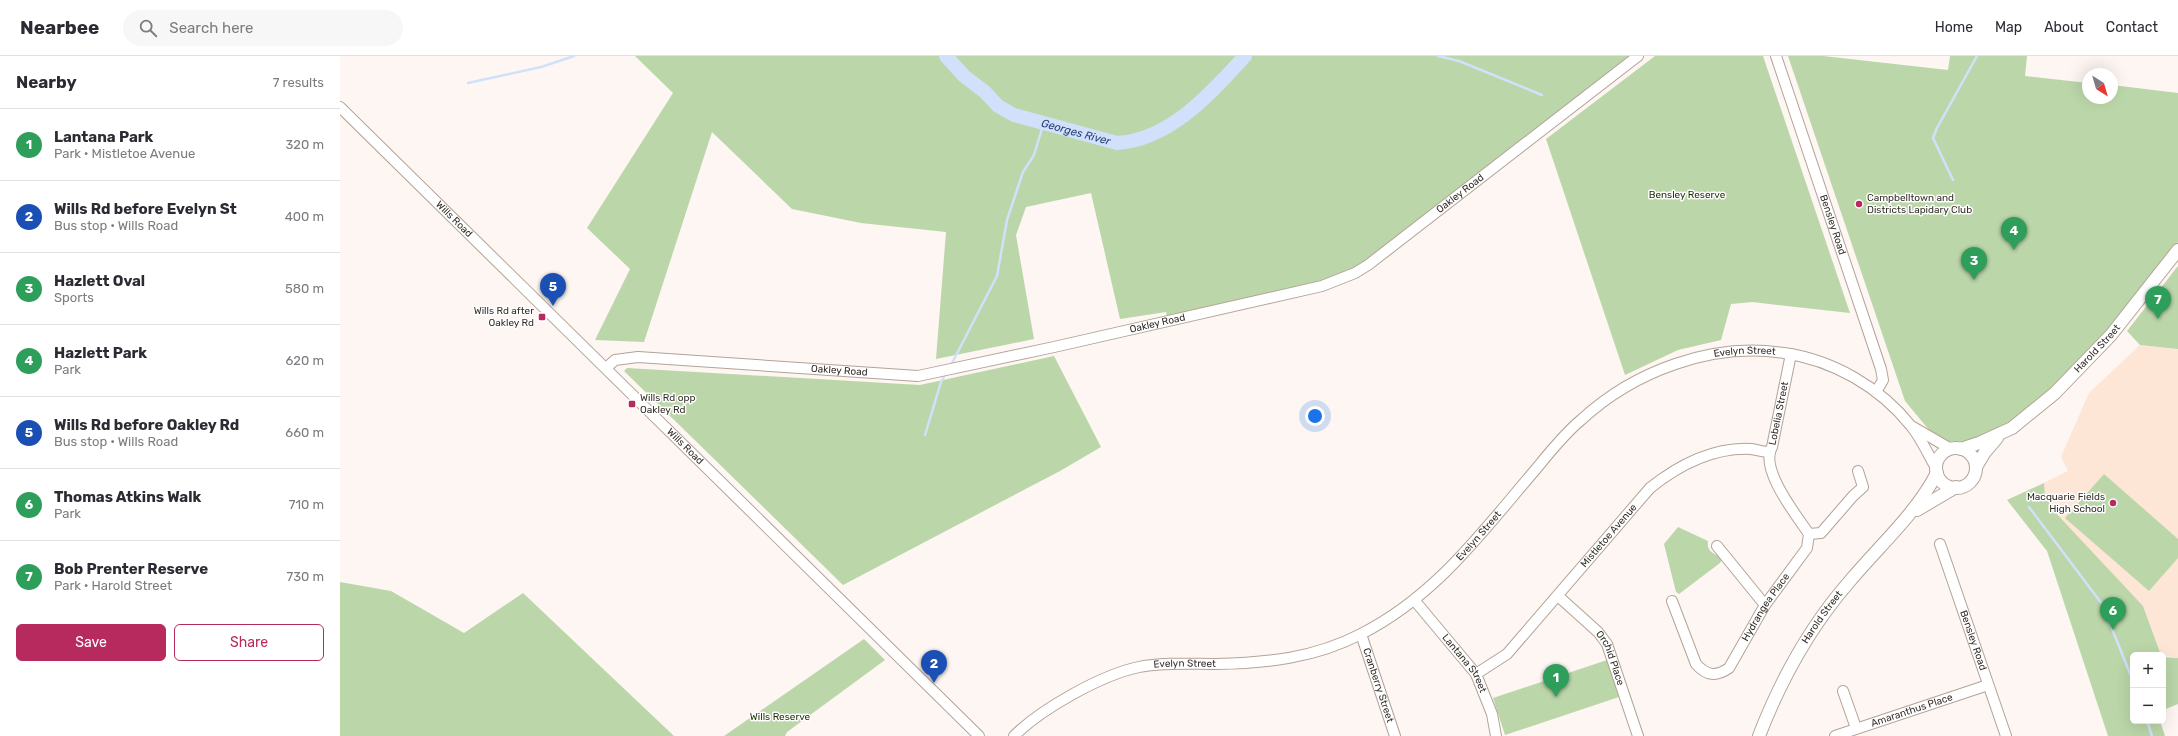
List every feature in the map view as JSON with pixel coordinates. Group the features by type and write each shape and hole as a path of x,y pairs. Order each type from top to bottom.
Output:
{"main road":[{"name":"Harold Street","path":"1976,467 1990,445 2002,434 2027,417 2086,361 2137,304 2178,250"},
{"name":"Harold Street","path":"1956,449 2002,434"},
{"path":"1956,449 1973,457 1976,467 1970,482 1956,487 1942,482 1937,471 1940,456 1956,449"},
{"name":"Harold Street","path":"1759,736 1775,696 1805,640 1845,586 1910,514 1924,496 1937,471"},
{"name":"Harold Street","path":"1910,514 1956,487"}],"street":[{"name":"Oakley Road","path":"606,368 615,360 638,357 918,376 1054,348 1322,286 1349,276 1368,265 1638,56"},
{"name":"Bensley Road","path":"1776,56 1881,369 1883,380 1876,392"},
{"name":"Wills Road","path":"340,107 979,736"},
{"name":"Evelyn Street","path":"1014,736 1037,715 1127,670 1164,664 1241,664 1281,660 1319,651 1361,634 1415,601 1453,566 1578,422 1616,393 1671,366 1705,355 1748,350 1791,354 1831,365 1855,378 1876,392 1911,426 1932,440 1956,449"},
{"name":"Lobelia Street","path":"1791,354 1770,452 1773,476 1788,505 1809,534"},
{"name":"Evelyn Street","path":"1911,426 1937,471"},
{"name":"Mistletoe Avenue","path":"1476,674 1507,654 1650,488 1668,474 1698,458 1716,452 1751,449 1770,452"},
{"path":"1809,534 1821,533 1853,496 1863,487 1858,471"},
{"name":"Hydrangea Place","path":"1672,601 1696,664 1702,671 1710,675 1720,674 1729,668 1765,605 1807,548 1809,534"},
{"name":"Bensley Road","path":"1940,544 2006,736"},
{"path":"1717,546 1765,605"},
{"name":"Orchid Place","path":"1558,596 1598,632 1607,644 1638,736"},
{"name":"Lantana Street","path":"1415,601 1476,674 1492,714 1496,736"},
{"name":"Cranberry Street","path":"1361,634 1395,736"},
{"name":"Amaranthus Place","path":"1835,736 1988,685"},
{"path":"1843,691 1856,728"}],"shaded area":[{"name":"Macquarie Fields High School","path":"2140,345 2178,349 2178,658 2166,656 2166,652 2160,652 2143,606 2060,519 2045,495 2044,483 2068,471 2061,457 2089,393"}],"green space":[{"path":"635,56 1632,56 1364,262 1346,274 1330,280 1167,317 1166,312 1120,319 1091,193 1026,207 1016,235 1034,339 936,359 946,232 861,223 792,209 712,132 644,342 595,340 630,269 587,228 673,93"},
{"name":"Bensley Reserve","path":"1655,56 1763,56 1850,313 1752,302 1731,304 1721,340 1678,350 1625,375 1546,139"},
{"path":"1788,56 1823,56 1948,70 1950,56 2027,56 2025,76 2082,82 2082,104 2118,104 2118,86 2178,93 2178,242 2120,320 2039,402 2016,421 1977,441 1944,441 1934,436 1905,401"},
{"path":"2178,266 2178,349 2140,345 2127,331"},
{"path":"1054,356 1101,447 1060,471 843,585 624,371 627,368 920,385"},
{"path":"2104,474 2178,539 2178,558 2149,591 2065,518"},
{"path":"2044,483 2045,495 2053,510 2143,606 2160,652 2130,652 2130,724 2161,724 2165,736 2108,736 2047,551 2007,500"},
{"path":"1678,527 1708,541 1708,548 1714,554 1723,558 1720,563 1679,594 1676,592 1664,544"},
{"path":"340,582 391,591 464,633 523,593 674,736 340,736"},
{"name":"Wills Reserve","path":"864,639 885,660 787,732 785,736 724,736"},
{"path":"2166,657 2178,658 2178,704 2166,709"},
{"path":"1607,660 1619,697 1505,735 1493,698"}],"waterway":[{"path":"468,83 541,67 574,56"},
{"name":"Georges River","path":"946,56 964,76 985,92 998,106 1014,115 1117,143 1136,140 1155,133 1172,124 1204,99 1245,56"},
{"path":"1438,56 1459,61 1542,95"},
{"path":"1953,180 1933,138 1937,128 1977,56"},
{"path":"951,365 997,276 1007,220 1023,172 1034,155 1044,122"},
{"path":"925,435 941,382 946,373"},
{"path":"2029,507 2102,604 2130,674"},
{"path":"2148,724 2152,736"}],"place":[{"name":"Campbelltown and Districts Lapidary Club","path":"1859,204"},
{"name":"Hazlett Park","path":"2014,250"},
{"name":"Hazlett Oval","path":"1974,280"},
{"name":"Wills Rd before Oakley Rd","path":"553,306"},
{"name":"Wills Rd after Oakley Rd","path":"542,317"},
{"name":"Bob Prenter Reserve","path":"2158,319"},
{"name":"Wills Rd opp Oakley Rd","path":"632,404"},
{"name":"Macquarie Fields High School","path":"2113,503"},
{"name":"Thomas Atkins Walk","path":"2113,630"},
{"name":"Wills Rd before Evelyn St","path":"934,683"},
{"name":"Lantana Park","path":"1556,697"}]}
